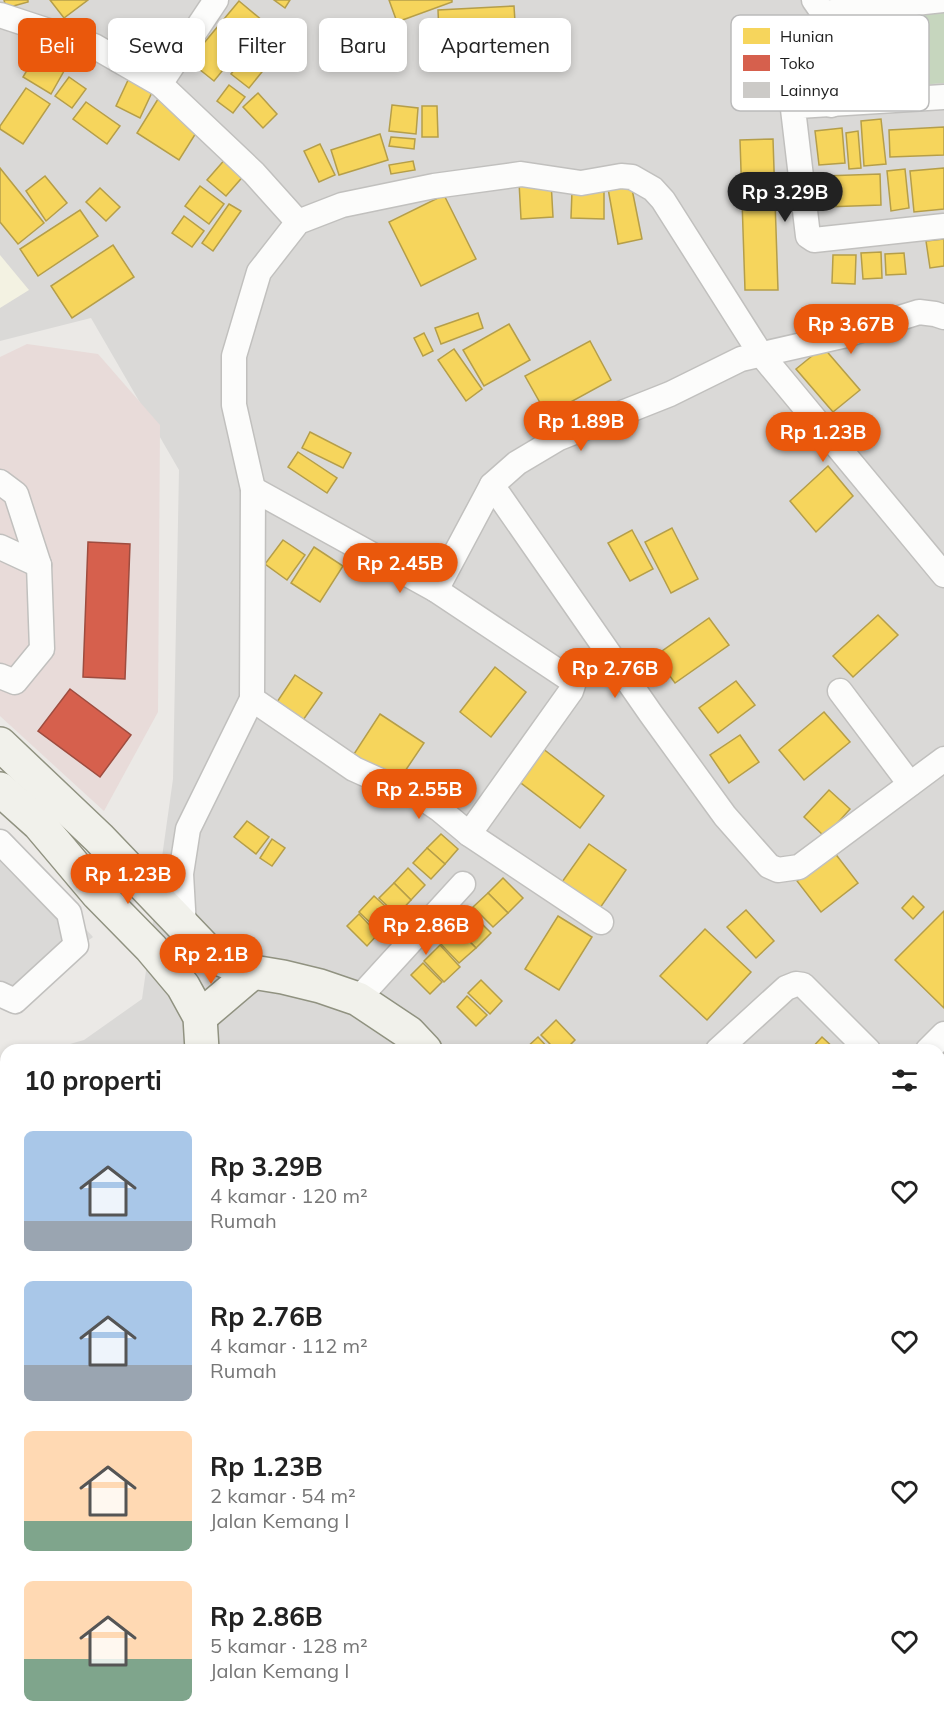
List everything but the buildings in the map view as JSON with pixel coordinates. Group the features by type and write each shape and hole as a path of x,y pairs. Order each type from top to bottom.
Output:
{"street":[{"path":"160,84 216,0"},
{"path":"829,15 944,0"},
{"path":"0,15 94,46 160,84 254,173 298,222"},
{"path":"929,98 944,97"},
{"path":"793,111 808,236 814,240 944,226"},
{"path":"177,919 188,829 252,699 253,489 234,405 234,356 259,272 298,222 342,205 476,179 521,174 581,183 621,176 632,177 653,189 663,200 760,353 944,575"},
{"path":"436,590 492,485 517,463 560,438 670,394 741,359 760,353 823,341 919,312 944,317"},
{"path":"0,482 16,494 39,565 42,649 15,682 0,676"},
{"path":"492,485 725,816 769,866 778,870 799,867 944,759"},
{"path":"253,489 436,590 571,680 572,691 469,834"},
{"path":"0,547 39,565"},
{"path":"840,691 910,784"},
{"path":"252,699 354,769 394,787 417,794 440,809 469,834 601,922"},
{"path":"0,744 99,838 212,956 253,972 320,986 358,999 409,1033 419,1044"},
{"path":"0,789 39,824 98,894 151,948 183,986 200,1017 202,1044"},
{"path":"74,865 99,838"},
{"path":"0,842 69,914 76,945 5,1000"},
{"path":"358,999 463,884"},
{"path":"200,1017 253,972"},
{"path":"725,1044 786,988 796,984 803,985 862,1044"}],"shaded area":[{"path":"0,0 944,0 944,1044 70,1044 84,1040 142,999 173,779 179,470 91,318 0,341"},
{"path":"0,255 29,290 0,308"},
{"path":"27,344 98,354 160,425 158,712 104,811 0,716 0,357"},
{"path":"0,836 93,937 0,1004"}],"green space":[{"path":"944,10 944,83 929,84 929,15 852,15"}]}
